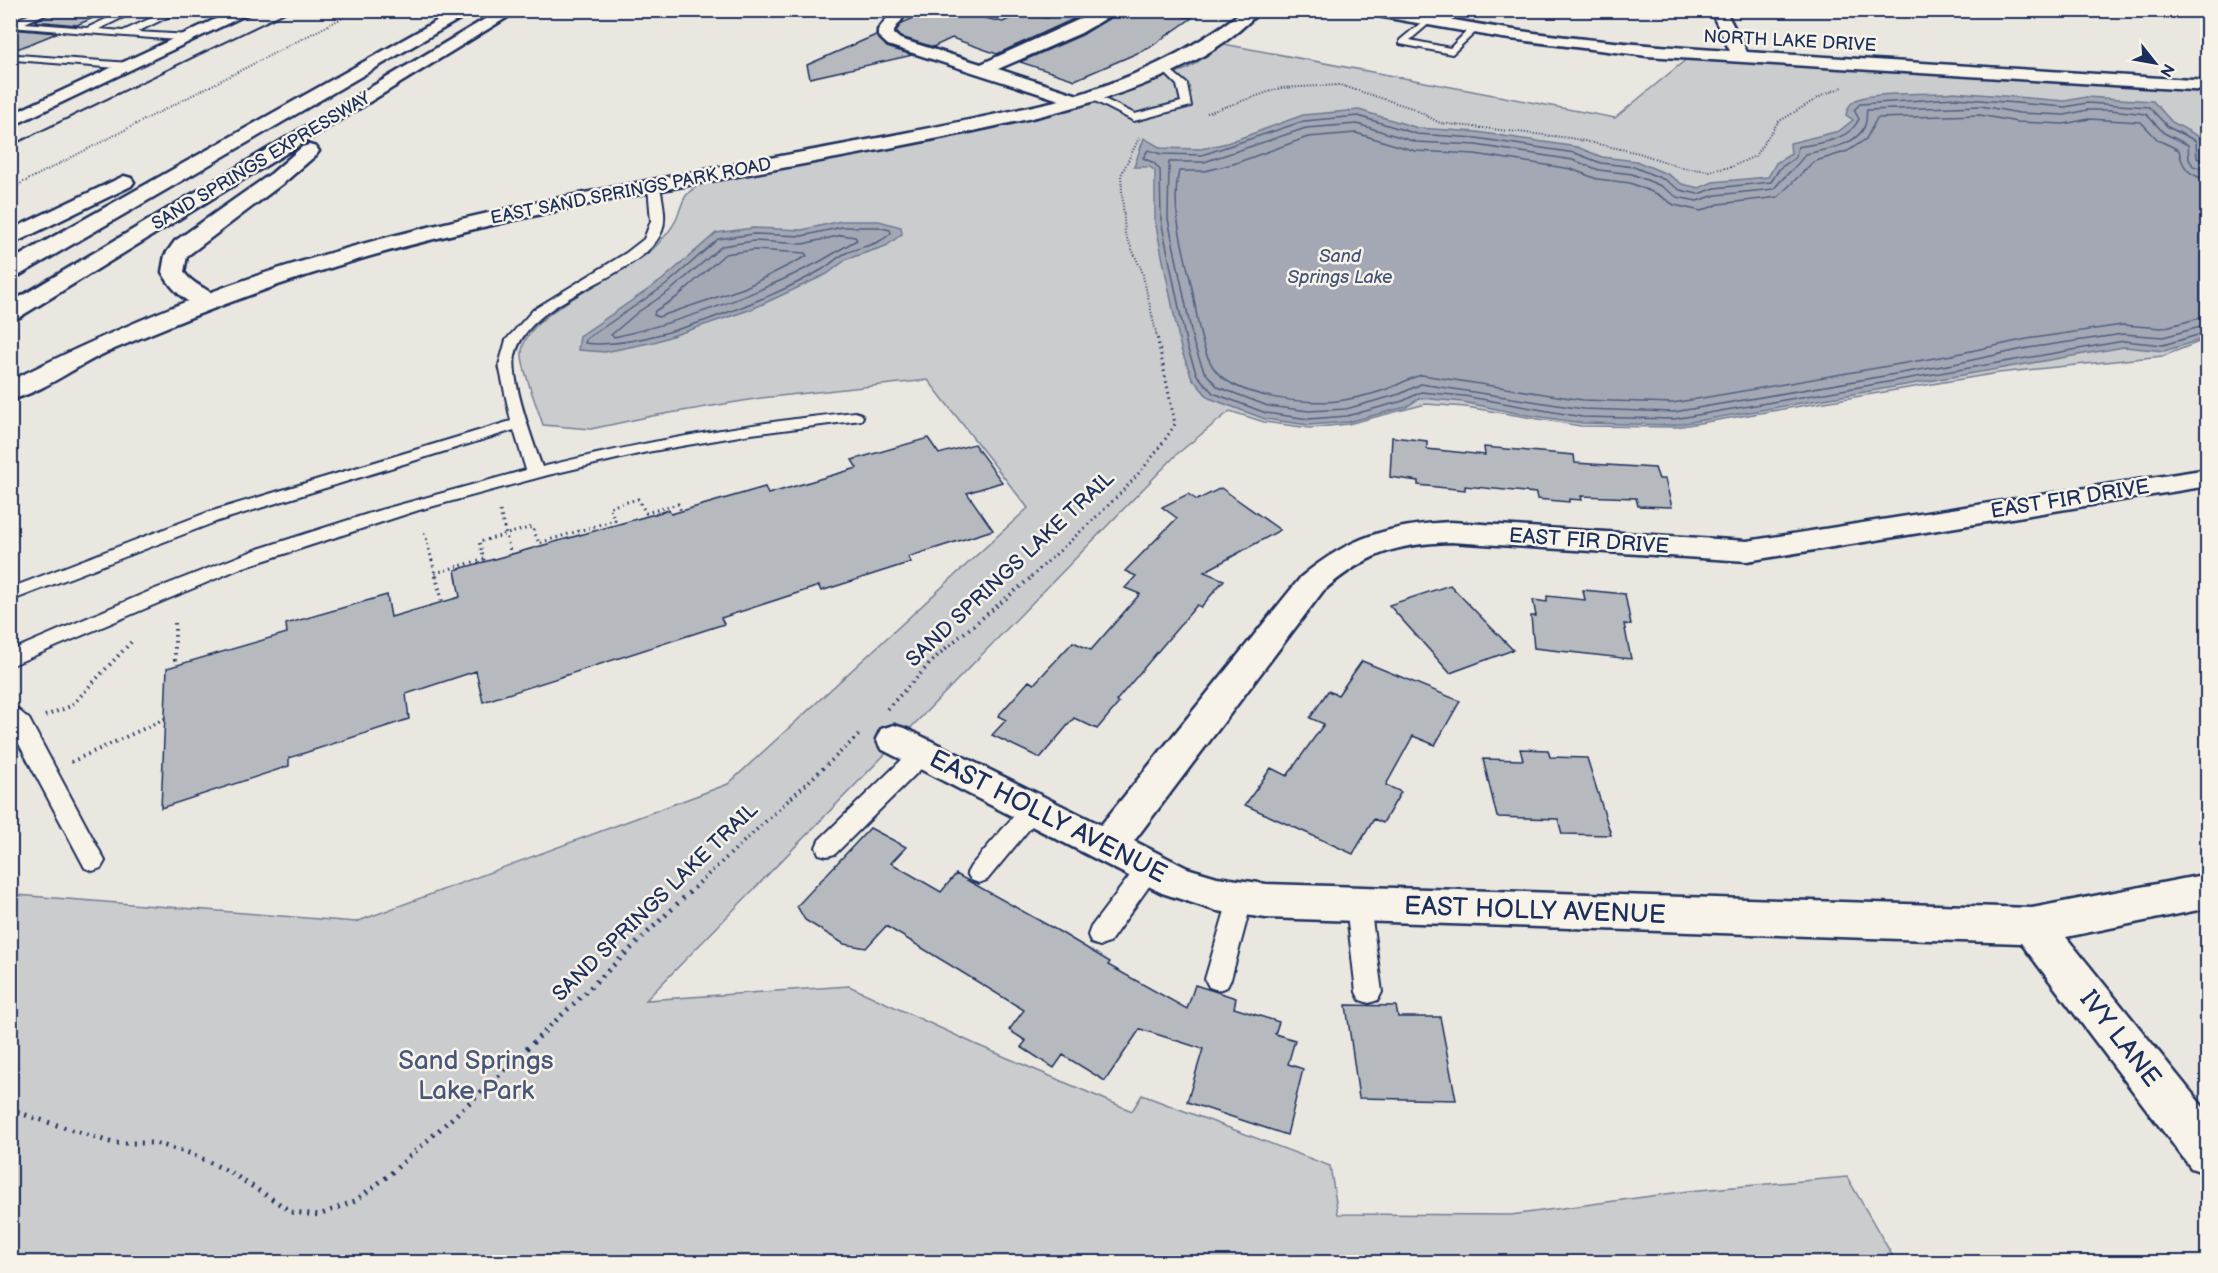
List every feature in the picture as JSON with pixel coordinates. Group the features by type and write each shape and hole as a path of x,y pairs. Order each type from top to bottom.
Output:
{"main road":[{"path":"10,122 19,113 130,66 249,10"},
{"name":"SAND SPRINGS EXPRESSWAY","path":"10,271 468,10"},
{"name":"SAND SPRINGS EXPRESSWAY","path":"10,313 512,10"},
{"path":"902,10 886,30 886,36 894,42 1085,99"},
{"path":"982,70 1075,30 1113,10"},
{"name":"EAST SAND SPRINGS PARK ROAD","path":"10,392 109,343 207,301 284,273 411,237 1085,99 1167,70 1213,41 1254,10"},
{"name":"NORTH LAKE DRIVE","path":"1372,10 1423,16 1475,28 1558,41 1742,59 2056,75 2208,86"},
{"path":"1717,10 1742,59"},
{"path":"207,301 182,285 173,272 176,255 183,246 279,177 380,90"},
{"path":"10,240 147,170 274,120"},
{"name":"EAST FIR DRIVE","path":"1107,847 1312,584 1336,563 1373,542 1407,533 1451,532 1747,551 2208,477"},
{"name":"EAST HOLLY AVENUE","path":"892,733 1032,810 1176,881 1217,894 1266,901 2032,926 2208,891"},
{"name":"IVY LANE","path":"2032,926 2208,1151"}],"lane":[{"path":"50,10 12,25 190,38"},
{"path":"87,31 134,10"},
{"path":"124,34 178,10"},
{"path":"1423,16 1403,42 1452,51 1475,28"},
{"path":"18,58 130,66"},
{"path":"1085,99 1134,118 1187,104 1182,84 1167,70"},
{"path":"535,472 520,423 506,358 515,336 540,311 640,250 655,232 658,214 654,186"},
{"path":"10,659 218,570 331,531 535,472 708,436 855,417"},
{"path":"10,595 213,517 520,423"},
{"path":"16,720 93,861"},
{"path":"827,847 892,733"},
{"path":"979,873 1032,810"},
{"path":"1100,935 1149,868"},
{"path":"1218,979 1240,897"},
{"path":"1358,905 1369,992"}],"path":[{"path":"10,189 358,10"},
{"path":"1205,114 1280,88 1340,85 1412,108 1440,123 1570,138 1638,153 1683,168 1710,171 1731,167 1755,156 1778,122 1823,95 1848,86"},
{"name":"SAND SPRINGS LAKE TRAIL","path":"10,1110 113,1143 154,1143 192,1154 230,1172 292,1212 319,1215 355,1201 389,1175 489,1085 776,809 892,733 940,653 1025,583 1109,504 1166,441 1175,424 1174,410 1142,272 1125,234 1121,176 1139,136"},
{"path":"435,573 484,559 478,542 532,527 539,543 615,520 609,507 638,499 645,513 678,504 681,511"},
{"path":"500,511 511,555"},
{"path":"425,532 442,602"},
{"path":"175,623 175,665"},
{"path":"16,720 71,706 133,640"},
{"path":"46,774 165,719"}],"green space":[{"name":"Sand Springs Lake Park","path":"1224,44 1615,118 1688,58 2207,90 2207,339 2163,356 1998,373 1676,427 1581,426 1466,407 1426,404 1348,424 1310,428 1264,422 1230,411 1177,454 646,1000 849,986 977,1045 1132,1111 1142,1095 1330,1166 1338,1214 1511,1215 1688,1191 1847,1177 1896,1262 11,1262 10,881 17,895 356,922 728,784 1028,508 928,380 761,398 652,416 591,429 543,425 522,355 526,339 537,325 576,296 639,260 653,249 674,224 686,196 700,184 1077,107 1187,69"}],"water":[{"name":"Sand Springs Lake","path":"1954,92 2065,101 2086,97 2153,101 2172,122 2203,139 2202,156 2208,157 2207,338 2164,351 2124,347 1674,425 1582,423 1463,402 1420,398 1406,407 1348,422 1309,425 1265,419 1209,398 1192,378 1181,349 1155,221 1155,171 1150,167 1134,167 1144,138 1161,148 1201,149 1227,143 1303,115 1359,110 1418,128 1477,132 1577,147 1602,157 1636,161 1669,175 1682,184 1699,188 1713,182 1768,177 1776,163 1791,154 1790,143 1839,131 1853,120 1846,115 1849,106 1856,100 1875,95"},
{"path":"841,221 879,221 901,227 902,234 886,246 847,259 827,274 752,309 654,342 605,352 578,350 580,336 662,280 716,233 753,228 802,230"}],"building":[{"path":"911,10 949,10 1003,22 1017,15 1048,18 1058,10 1093,10 997,54 952,38 933,47 901,37 896,31 902,23 918,16"},
{"path":"1122,10 1146,10 1192,18 1149,48 1075,80 1020,62 1082,35"},
{"path":"48,15 95,17 77,25 34,21"},
{"path":"10,29 57,33 10,52"},
{"path":"876,35 887,47 913,55 810,78 807,65"},
{"path":"1392,437 1427,441 1427,449 1485,455 1484,447 1574,455 1575,463 1655,468 1659,479 1665,479 1672,507 1638,506 1636,498 1581,496 1582,500 1569,499 1569,502 1537,499 1536,493 1465,486 1465,490 1418,485 1418,481 1390,477"},
{"path":"928,438 939,454 974,444 1002,482 967,493 993,530 908,557 911,562 821,591 819,586 721,618 724,624 483,702 476,671 406,694 409,719 289,758 289,766 161,808 167,668 287,633 286,624 387,595 391,617 460,597 455,570 669,510 671,514 765,487 768,494 857,468 852,460"},
{"path":"1221,488 1280,530 1204,572 1224,580 1201,607 1197,605 1116,701 1119,703 1097,729 1074,718 1040,758 992,735 1006,720 998,716 1029,681 1034,684 1073,642 1091,650 1140,594 1125,588 1136,576 1125,571 1177,518 1162,507 1188,494 1197,500"},
{"path":"1450,585 1513,650 1450,673 1389,605"},
{"path":"1583,590 1625,594 1631,625 1624,624 1631,659 1534,648 1531,616 1536,616 1533,600 1547,602 1547,596 1585,600"},
{"path":"1362,661 1460,701 1435,745 1413,736 1386,785 1401,792 1383,823 1374,819 1353,854 1245,805 1271,768 1287,776 1324,724 1310,718 1328,691 1338,695"},
{"path":"1520,749 1548,750 1550,757 1587,758 1611,835 1562,834 1558,819 1497,817 1483,759 1523,760"},
{"path":"870,828 906,847 891,863 941,892 956,874 1060,932 1110,962 1108,965 1187,1009 1195,985 1236,998 1234,1008 1279,1022 1275,1034 1295,1040 1288,1064 1303,1069 1287,1135 1187,1102 1203,1049 1140,1029 1105,1081 1063,1055 1054,1068 1021,1047 1026,1041 1009,1030 1024,1010 886,926 866,948 844,944 805,920 797,906"},
{"path":"1346,1005 1396,1006 1398,1017 1440,1017 1456,1100 1359,1098"}],"railway":[{"path":"10,146 291,10"}]}
